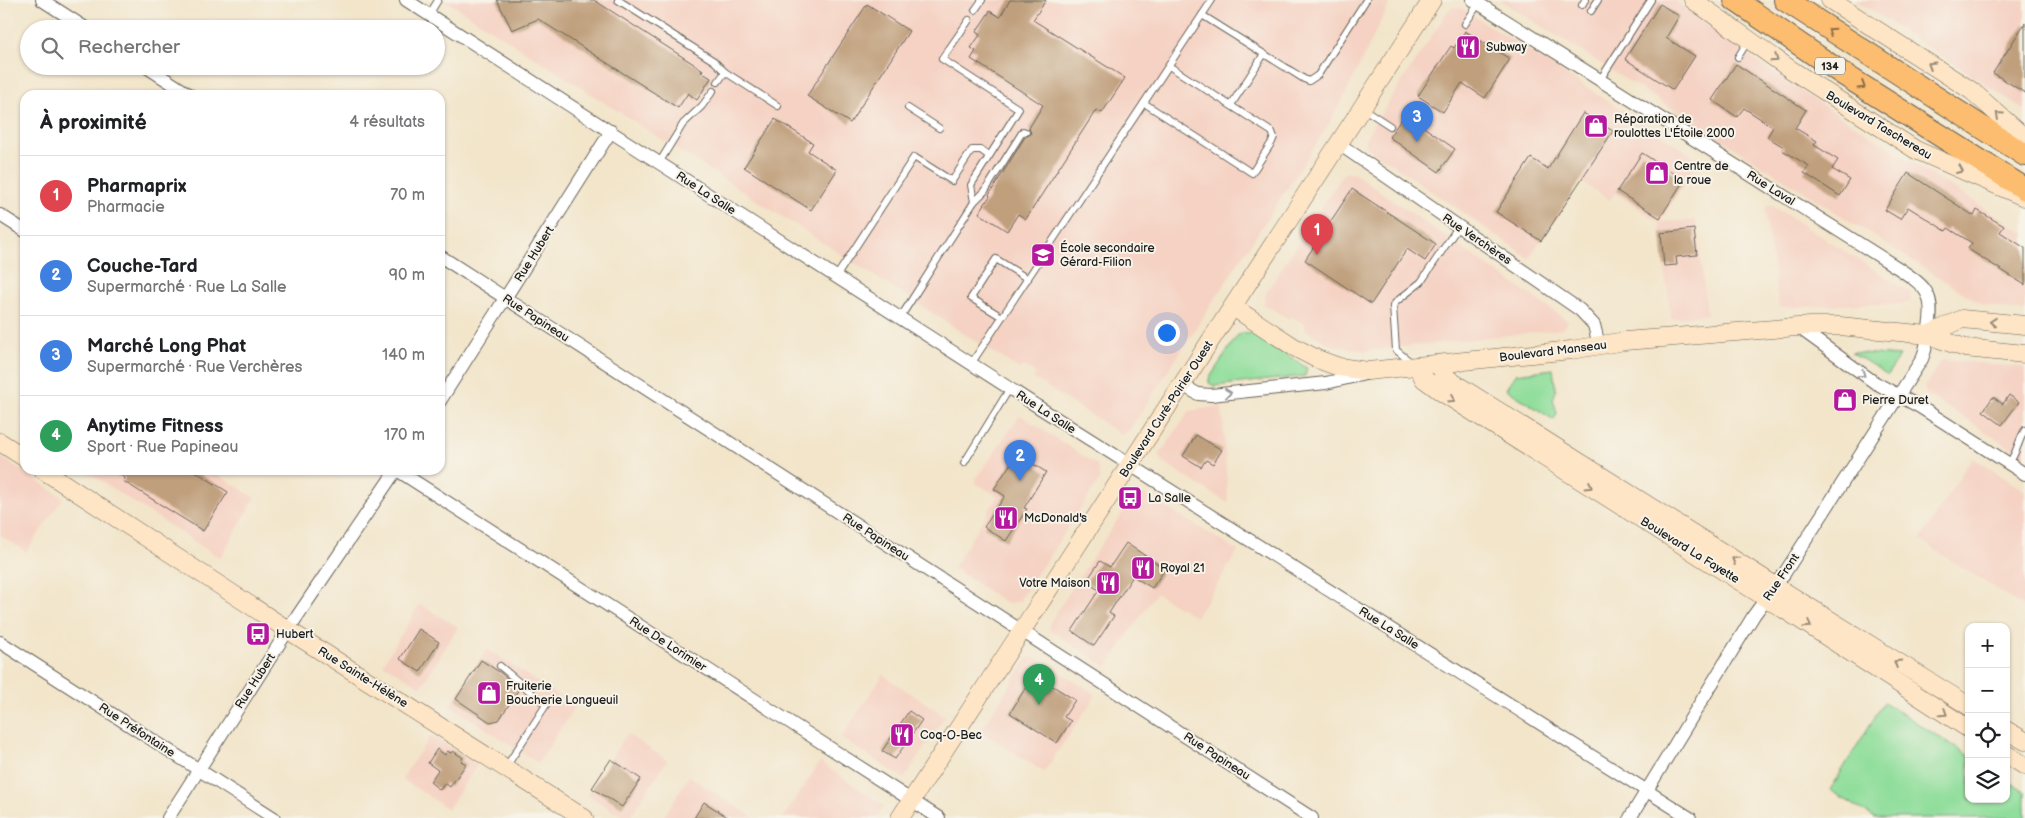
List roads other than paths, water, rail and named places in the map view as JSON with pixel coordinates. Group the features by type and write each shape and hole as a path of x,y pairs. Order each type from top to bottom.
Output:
{"highway":[{"name":"Boulevard Taschereau","path":"1735,0 1843,74 2025,190"},
{"name":"134","path":"1785,0 2025,155"}],"street":[{"path":"42,0 73,20"},
{"path":"1417,23 1420,0"},
{"name":"Boulevard Curé-Poirier Ouest","path":"900,818 1432,0"},
{"name":"Boulevard Taschereau","path":"1693,0 1748,41 1916,150 2025,198"},
{"path":"1830,0 1972,91 2025,138"},
{"name":"Rue La Salle","path":"409,1 438,20"},
{"name":"Rue Laval","path":"1476,2 1909,276 1925,290 1931,302 1928,335"},
{"name":"Rue La Salle","path":"445,24 971,364 1690,818"},
{"path":"159,75 182,90"},
{"name":"Rue Hubert","path":"445,393 611,131"},
{"name":"Rue Verchères","path":"1339,144 1587,316 1594,325 1598,345"},
{"path":"0,215 20,228"},
{"name":"Rue Papineau","path":"445,259 1312,818"},
{"path":"1233,307 1294,347 1324,362 1359,370 1380,370"},
{"path":"1928,335 1962,319 2025,325"},
{"name":"Boulevard Manseau","path":"1182,385 1198,394 1211,395 1326,382 1380,370 1722,332 1798,327 1840,326 1928,335 1965,348 2025,354"},
{"path":"1798,327 1874,382 2025,474"},
{"name":"Rue Front","path":"1630,818 1750,622 1771,593 1922,359 1928,335"},
{"name":"Boulevard La Fayette","path":"1439,364 1443,373 1451,381 1771,593 1965,726"},
{"name":"Boulevard La Fayette","path":"1417,366 1424,379 1443,393 1771,593 1965,704"},
{"path":"0,442 20,455"},
{"name":"Rue Sainte-Hélène","path":"51,475 288,630 584,818"},
{"name":"Rue Hubert","path":"168,818 288,630 393,475"},
{"name":"Rue De Lorimier","path":"404,475 939,818"},
{"name":"Rue Préfontaine","path":"0,642 274,818"},
{"path":"2010,732 2025,741"},
{"path":"2010,757 2025,766"}],"lane":[{"path":"429,14 438,0"},
{"path":"618,0 714,61 725,72 778,106"},
{"path":"975,10 982,0"},
{"path":"971,364 1212,0"},
{"path":"1202,15 1304,79 1312,80 1318,75 1366,0"},
{"path":"1591,11 1598,0"},
{"path":"1600,80 1651,0"},
{"path":"1465,24 1476,2"},
{"path":"969,20 942,59 1019,109 971,185 974,202"},
{"path":"1738,57 1748,41"},
{"path":"1231,105 1264,54"},
{"path":"1144,103 1252,173 1272,142 1273,134 1169,66"},
{"path":"718,82 725,72"},
{"path":"659,163 683,124 702,106 713,91"},
{"path":"908,108 939,128"},
{"path":"1362,108 1390,126"},
{"path":"900,318 974,202 985,191 1023,131 1026,132"},
{"path":"836,277 914,156 952,181 972,150 981,150 989,156"},
{"path":"1417,366 1396,350 1393,306 1421,282 1458,227"},
{"path":"1002,317 971,298 996,259 1028,279"},
{"path":"964,463 1010,388"},
{"path":"2009,463 2016,454 2020,438 2025,430"},
{"path":"500,666 546,705 506,768"}],"place":[{"name":"Subway","path":"1468,47"},
{"name":"Réparation de roulottes L'Étoile 2000","path":"1596,126"},
{"name":"Marché Long Phat","path":"1417,142"},
{"name":"Centre de la roue","path":"1657,173"},
{"name":"École secondaire Gérard-Filion","path":"1043,255"},
{"name":"Pharmaprix","path":"1317,255"},
{"name":"Pierre Duret","path":"1845,400"},
{"name":"Couche-Tard","path":"1020,481"},
{"name":"La Salle","path":"1130,498"},
{"name":"McDonald's","path":"1006,518"},
{"name":"Royal 21","path":"1143,568"},
{"name":"Votre Maison","path":"1108,583"},
{"name":"Hubert","path":"258,634"},
{"name":"Fruiterie Boucherie Longueuil","path":"489,693"},
{"name":"Anytime Fitness","path":"1039,705"},
{"name":"Coq-O-Bec","path":"902,735"}]}
